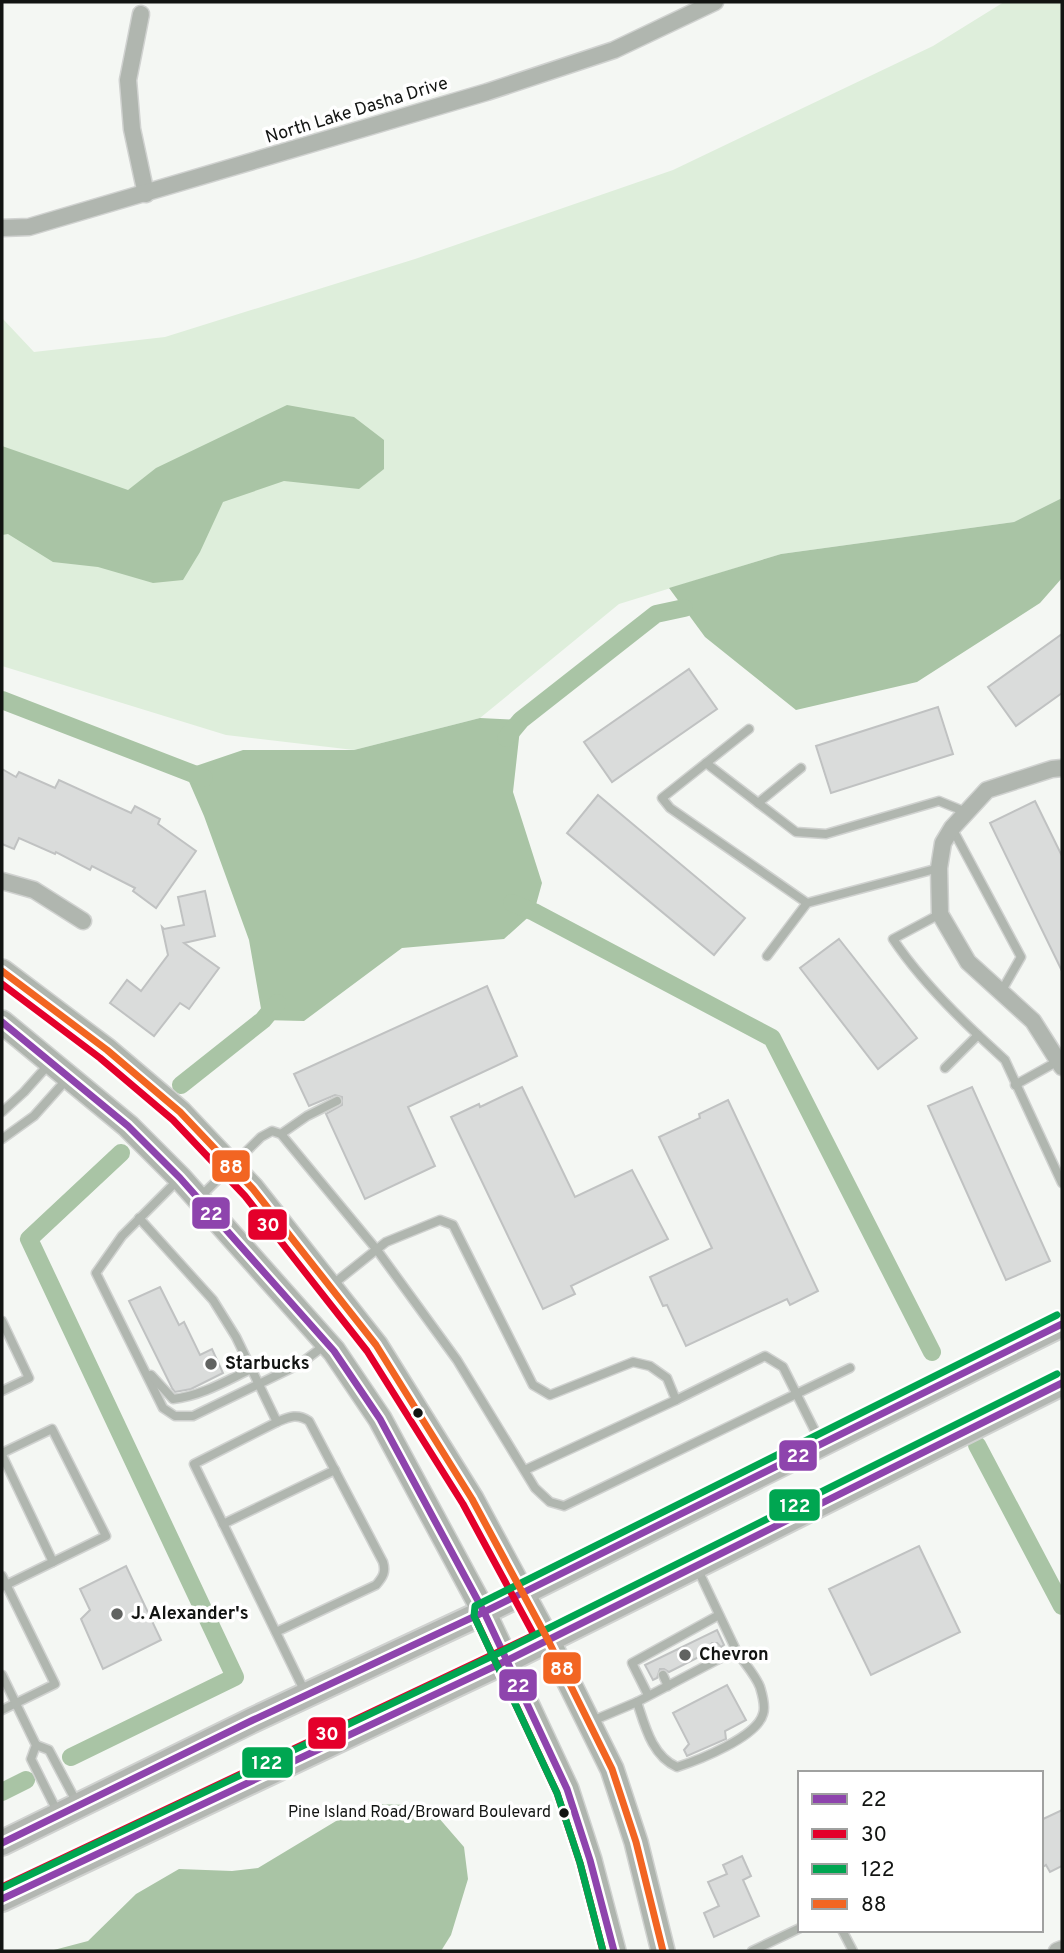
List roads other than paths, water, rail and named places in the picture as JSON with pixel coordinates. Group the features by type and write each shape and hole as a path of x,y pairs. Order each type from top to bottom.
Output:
{"main road":[{"path":"2,971 128,1068 180,1112 253,1189 376,1345 472,1500 524,1592 589,1722 616,1781 636,1842 663,1951"},
{"path":"2,1022 128,1126 180,1178 327,1343 380,1419 484,1612 567,1789 590,1860 614,1951"},
{"path":"2,1843 484,1612 1062,1324"},
{"path":"2,1899 508,1660 1062,1383"}],"street":[{"name":"North Lake Dasha Drive","path":"2,228 29,228 474,96 614,50 715,2"},
{"path":"141,13 128,80 132,129 146,194"},
{"path":"1061,1062 1033,1021 968,961 940,914 939,868 943,843 952,828 987,790 1062,768"},
{"path":"2,881 34,890 83,921"},
{"path":"1057,1951 1062,1949"}],"lane":[{"path":"749,729 662,798 670,808 807,903"},
{"path":"706,763 796,832 826,834 939,801 966,812"},
{"path":"758,803 801,768"},
{"path":"952,828 1021,957 1001,992"},
{"path":"766,956 807,903 939,868"},
{"path":"940,914 893,939 944,1004 1004,1060 1062,1183"},
{"path":"945,1068 978,1034"},
{"path":"2,1112 51,1061"},
{"path":"1015,1085 1061,1062"},
{"path":"2,1139 34,1116 69,1077"},
{"path":"281,1134 307,1116 337,1101"},
{"path":"199,1198 261,1137 272,1131 281,1134 377,1250 457,1360 535,1488 550,1502 564,1506 850,1368"},
{"path":"180,1178 122,1236 96,1273 163,1408 175,1416 193,1416 300,1364 327,1343"},
{"path":"139,1218 213,1300 236,1337 277,1422"},
{"path":"329,1287 386,1242 440,1220 453,1225 533,1385 550,1395 633,1362 650,1366 667,1378 677,1400"},
{"path":"2,1321 29,1378 2,1391"},
{"path":"525,1471 765,1356 783,1367 821,1443"},
{"path":"142,1365 173,1399 203,1392 251,1369"},
{"path":"276,1632 376,1584 383,1577 385,1569 309,1421 302,1416 292,1416 277,1422 194,1464 223,1524 276,1632 307,1695"},
{"path":"4,1586 53,1562 106,1536 52,1429 2,1454 53,1562"},
{"path":"223,1524 335,1470"},
{"path":"637,1702 652,1743 668,1763 677,1767 729,1744 755,1728 764,1714 757,1680 736,1650 696,1565"},
{"path":"2,1576 4,1586 55,1684 2,1710"},
{"path":"648,1695 632,1663 652,1656 678,1637 719,1615"},
{"path":"703,1623 708,1634"},
{"path":"678,1637 683,1646"},
{"path":"715,1649 719,1659"},
{"path":"589,1722 637,1702 736,1650"},
{"path":"690,1662 694,1671"},
{"path":"2,1675 36,1745 32,1759 69,1810"},
{"path":"663,1675 668,1685"},
{"path":"36,1745 49,1750 69,1810"},
{"path":"752,1951 798,1929"},
{"path":"843,1932 853,1951"}],"waterway":[{"path":"506,738 521,720 656,614 684,608"},
{"path":"2,700 204,778"},
{"path":"512,903 534,912 772,1038 932,1352"},
{"path":"181,1085 263,1020 277,1003"},
{"path":"71,1757 235,1677 29,1239 121,1153"},
{"path":"977,1445 1062,1606"},
{"path":"2,1792 26,1780"}],"place":[{"name":"Starbucks","path":"211,1364"},
{"name":"J. Alexander's","path":"117,1614"},
{"name":"Chevron","path":"685,1655"},
{"name":"Pine Island Road/Broward Boulevard","path":"564,1813"}]}
